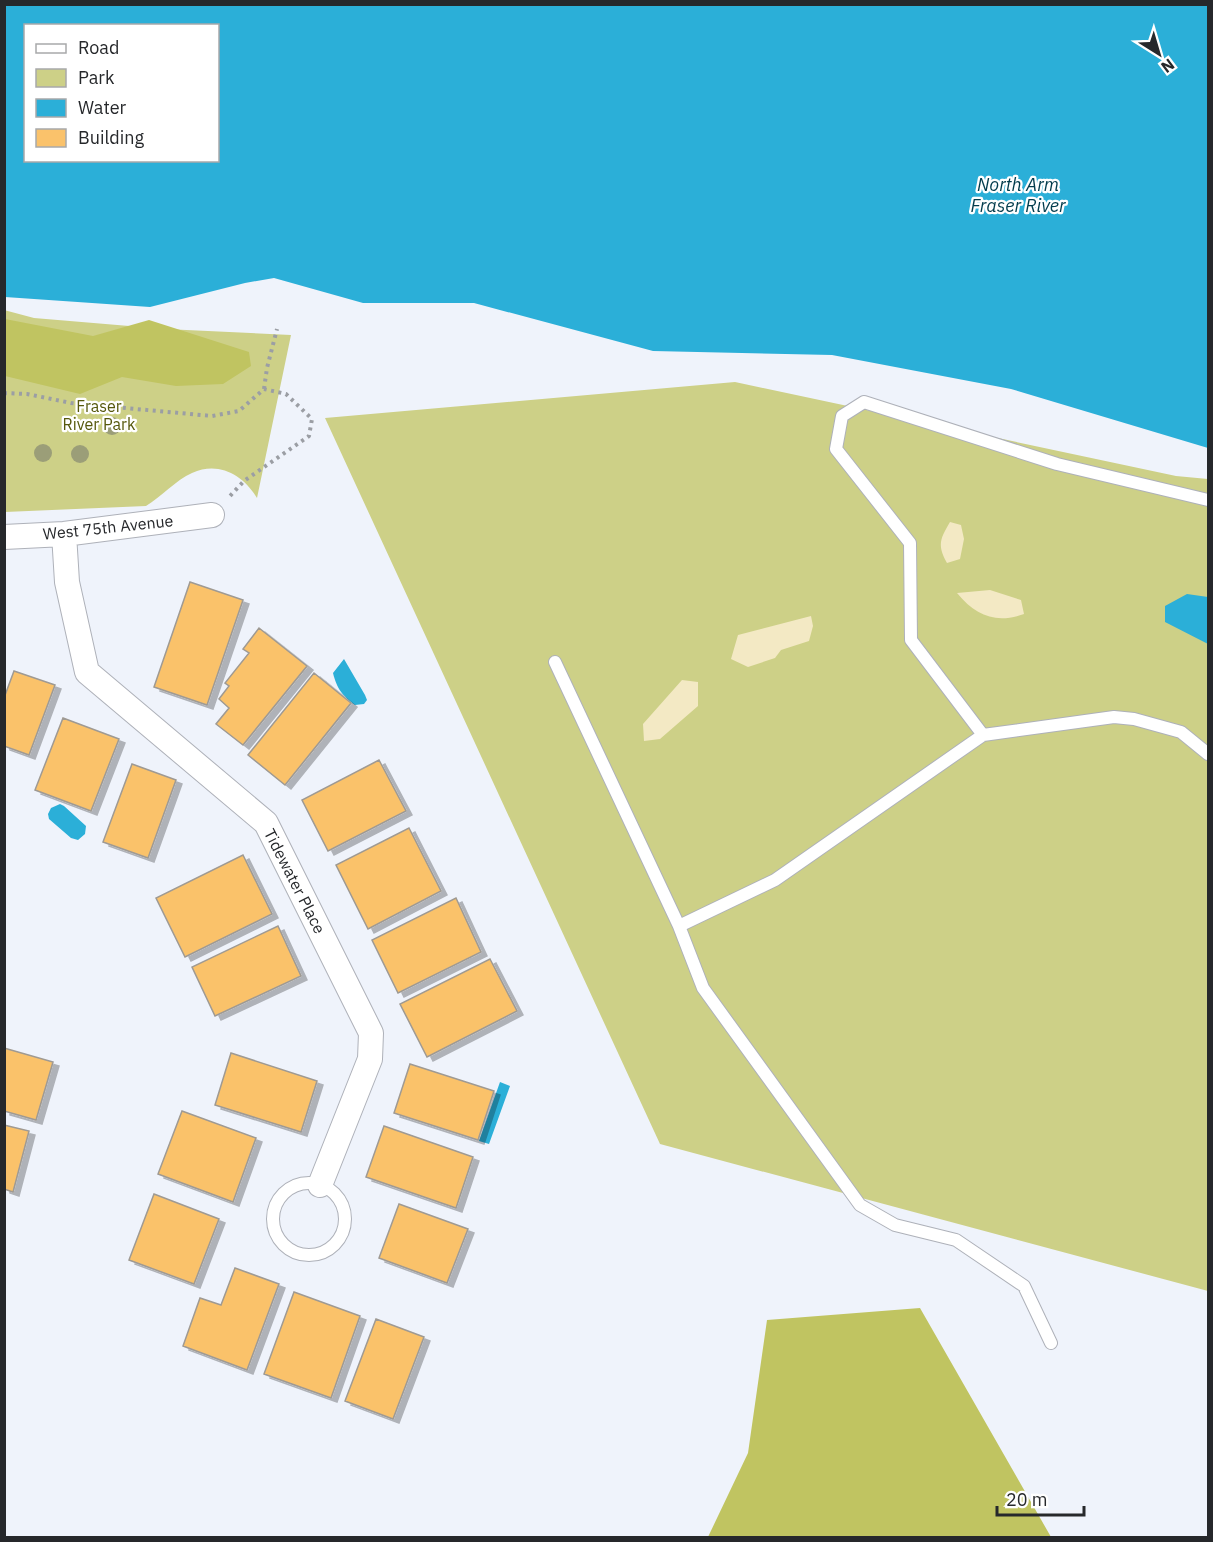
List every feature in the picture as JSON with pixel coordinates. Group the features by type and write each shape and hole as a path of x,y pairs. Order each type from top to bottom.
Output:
{"street":[{"name":"West 75th Avenue","path":"4,537 64,534 212,515"},
{"name":"Tidewater Place","path":"64,534 67,582 87,672 266,823 371,1033 370,1059 320,1185"}],"lane":[{"path":"982,735 911,640 910,543 836,449 842,416 864,402 1057,464 1209,500"},
{"path":"555,662 679,926 703,988 860,1205 895,1224 956,1240 1024,1286 1051,1343"},
{"path":"679,926 775,880 982,735 1114,717 1134,719 1181,732 1209,754"},
{"path":"309,1183 320,1185 335,1195 344,1210 345,1222 336,1244 315,1255 303,1255 283,1244 276,1234 273,1222 274,1210 287,1191 297,1185 309,1183"}],"path":[{"path":"4,393 27,394 71,404 212,416 239,411 264,389 277,329"},
{"path":"212,515 244,482 309,436 312,419 286,394 264,389"}],"green space":[{"name":"Fraser River Park","path":"4,310 34,318 165,329 291,335 257,498 237,477 229,472 212,469 186,476 146,506 5,512"},
{"path":"5,319 93,336 149,320 249,352 251,366 223,384 176,386 122,377 80,394 5,376"},
{"path":"735,382 1176,476 1208,479 1208,1291 660,1144 325,418"},
{"path":"920,1308 1051,1537 708,1537 748,1453 767,1320"}],"sand":[{"path":"950,522 961,525 964,539 960,559 947,563 941,542"},
{"path":"990,590 1021,600 1024,614 1004,618 987,616 964,601 957,593"},
{"path":"811,616 813,626 809,641 781,650 775,658 748,667 731,659 738,635"},
{"path":"682,680 698,682 698,706 660,739 644,741 643,724"}],"water":[{"name":"North Arm Fraser River","path":"4,5 1208,5 1208,448 1011,389 832,355 653,351 474,303 363,303 274,278 150,307 5,297"},
{"path":"1187,594 1208,597 1208,644 1165,622 1165,606"},
{"path":"344,659 365,695 367,700 364,704 355,705 338,688 333,673"},
{"path":"60,804 86,826 85,834 78,840 71,838 49,819 48,814 51,808"},
{"path":"500,1082 510,1086 489,1144 479,1141"}],"building":[{"path":"190,582 243,600 207,705 154,687"},
{"path":"259,628 307,666 243,745 216,724 229,708 219,699 229,686 225,683 249,653 243,649"},
{"path":"14,671 55,685 29,755 4,746 4,698"},
{"path":"314,673 351,703 285,785 248,755"},
{"path":"63,718 119,739 91,811 35,790"},
{"path":"379,760 406,811 328,851 302,800"},
{"path":"132,764 176,780 148,858 103,842"},
{"path":"409,828 441,891 368,929 336,865"},
{"path":"243,855 272,914 185,957 156,898"},
{"path":"456,898 481,952 398,993 372,940"},
{"path":"278,926 301,976 215,1016 192,967"},
{"path":"490,959 517,1011 427,1057 400,1004"},
{"path":"4,1048 53,1062 36,1120 4,1111"},
{"path":"231,1053 317,1081 301,1132 215,1105"},
{"path":"410,1064 494,1091 478,1140 394,1113"},
{"path":"182,1111 256,1138 233,1202 158,1174"},
{"path":"4,1125 29,1131 13,1192 4,1189"},
{"path":"384,1126 473,1157 456,1208 366,1177"},
{"path":"154,1194 219,1219 194,1284 129,1260"},
{"path":"399,1204 468,1229 447,1283 379,1258"},
{"path":"235,1268 279,1284 247,1370 183,1346 200,1298 221,1305"},
{"path":"294,1292 360,1316 331,1398 264,1374"},
{"path":"376,1319 424,1337 393,1419 345,1401"}]}
